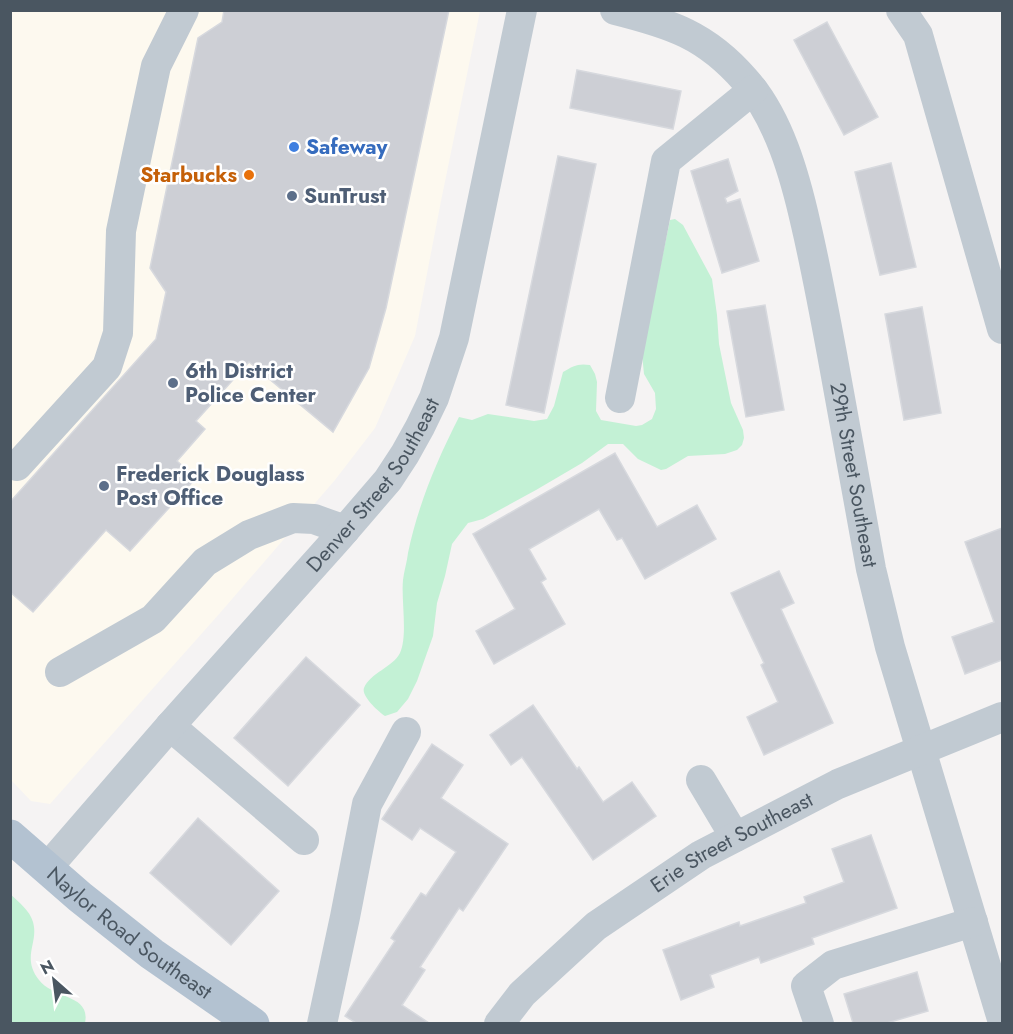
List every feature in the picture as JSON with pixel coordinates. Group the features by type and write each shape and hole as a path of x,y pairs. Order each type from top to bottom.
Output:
{"main road":[{"name":"Naylor Road Southeast","path":"10,836 80,897 152,954 254,1023"}],"street":[{"path":"17,466 107,367 118,333 121,231 156,66 184,10"},
{"name":"Denver Street Southeast","path":"46,868 345,530 388,480 405,454 427,412 453,338 522,10"},
{"name":"29th Street Southeast","path":"615,10 664,23 698,40 728,62 753,90 787,156 798,191 815,264 876,590 890,647 1002,1019"},
{"path":"901,10 918,35 1002,329"},
{"path":"620,398 666,161 753,90"},
{"path":"60,672 153,619 205,562 249,535 292,518 314,519 345,530"},
{"name":"Erie Street Southeast","path":"499,1023 522,994 597,926 701,855 838,784 1002,717"},
{"path":"170,726 304,840"},
{"path":"322,1023 367,804 406,732"},
{"path":"701,780 735,837"},
{"path":"819,1023 806,986 833,965 973,922"},
{"path":"992,1023 1002,1019"}],"shaded area":[{"path":"11,11 480,11 415,336 375,428 335,480 50,804 31,801 11,780"}],"green space":[{"path":"675,219 683,225 712,279 719,344 731,403 743,430 742,445 737,450 725,454 688,456 661,470 638,459 623,444 608,444 582,463 536,490 483,519 468,523 452,544 437,603 433,636 417,681 408,699 397,712 385,716 365,695 364,688 371,678 397,658 400,653 404,637 403,580 412,535 429,483 459,417 472,420 488,414 534,421 547,419 554,406 563,372 582,364 590,365 595,374 596,411 601,420 636,426 652,419 656,409 655,393 644,374 642,354 670,220"},
{"path":"10,894 32,918 34,937 31,964 34,972 45,986 70,998 82,1007 85,1023 11,1023"}],"building":[{"path":"224,10 449,10 386,308 369,368 333,432 249,362 196,421 205,429 177,461 196,478 130,551 106,530 33,612 10,592 10,502 156,339 166,292 150,268 198,38 222,22"},
{"path":"827,22 878,117 844,135 794,40"},
{"path":"577,70 681,91 673,129 570,108"},
{"path":"558,156 596,164 544,413 506,405"},
{"path":"728,159 738,191 725,198 727,203 740,199 759,261 722,273 691,171"},
{"path":"891,163 916,267 880,275 855,172"},
{"path":"765,305 784,410 746,417 727,311"},
{"path":"922,307 941,413 904,420 885,314"},
{"path":"615,453 657,527 697,505 716,539 645,579 622,538 617,540 599,509 529,549 546,579 541,582 565,624 494,664 476,631 515,609 473,534"},
{"path":"1002,528 1002,660 965,674 952,637 994,622 965,542"},
{"path":"779,571 794,603 781,609 833,723 764,755 747,717 778,702 761,665 764,663 731,593"},
{"path":"306,657 360,705 288,786 234,738"},
{"path":"533,705 603,802 632,782 656,816 593,860 522,757 511,765 490,735"},
{"path":"432,744 463,765 441,798 508,844 463,911 459,908 420,967 425,970 402,1005 429,1023 356,1023 345,1016 395,941 391,938 421,893 426,896 456,852 420,828 412,840 382,819"},
{"path":"198,818 279,891 231,945 150,873"},
{"path":"871,835 897,908 812,938 814,944 761,963 759,957 710,975 714,987 681,1000 663,950 739,922 740,926 806,903 804,897 844,882 832,849"},
{"path":"917,972 928,1011 887,1023 853,1023 844,994"}],"place":[{"name":"Safeway","path":"294,147"},
{"name":"Starbucks","path":"249,175"},
{"name":"SunTrust","path":"292,196"},
{"name":"6th District Police Center","path":"173,383"},
{"name":"Frederick Douglass Post Office","path":"104,486"}]}
